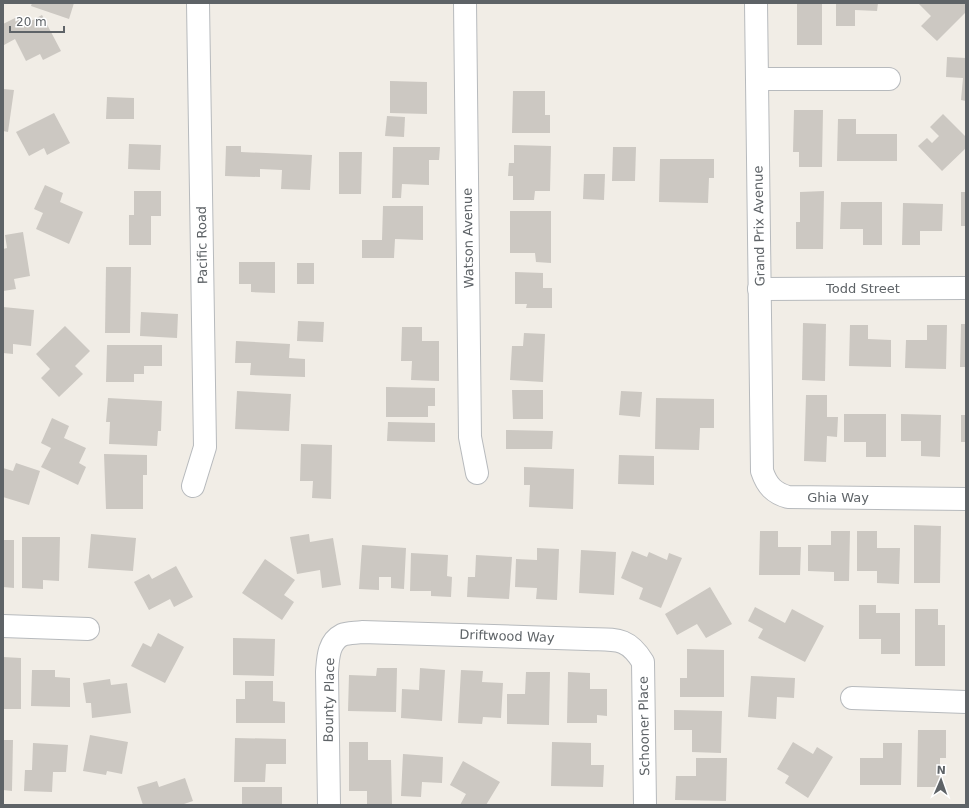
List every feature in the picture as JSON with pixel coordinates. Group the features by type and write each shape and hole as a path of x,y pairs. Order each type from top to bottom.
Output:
{"street":[{"name":"Pacific Road","path":"193,486 205,447 198,3"},
{"name":"Watson Avenue","path":"465,3 470,437 477,473"},
{"name":"Grand Prix Avenue","path":"756,3 762,449"},
{"path":"757,79 889,79"},
{"name":"Todd Street","path":"759,289 966,288"},
{"name":"Ghia Way","path":"762,449 762,472 766,483 778,494 788,497 958,498"},
{"path":"3,626 88,629"},
{"name":"Bounty Place","path":"329,805 328,655 331,646 342,635 362,632 377,633"},
{"name":"Driftwood Way","path":"377,633 616,640 630,644 635,649"},
{"name":"Schooner Place","path":"635,649 643,662 644,805"},
{"path":"852,698 966,702"}],"building":[{"path":"32,3 74,3 69,19 31,6"},
{"path":"797,3 822,3 822,45 797,45"},
{"path":"836,3 878,3 877,11 855,10 855,26 836,26"},
{"path":"918,3 966,3 966,12 937,41 921,26 931,16"},
{"path":"42,15 61,51 43,60 40,54 26,61 15,39 4,45 3,24 17,17 22,26"},
{"path":"947,57 966,58 966,101 961,100 963,78 946,77"},
{"path":"390,81 427,82 427,114 390,113"},
{"path":"3,89 14,90 8,132 3,131"},
{"path":"513,91 545,91 545,115 550,115 550,133 512,133"},
{"path":"107,97 134,98 134,119 106,119"},
{"path":"794,110 823,110 822,167 799,167 799,152 793,152"},
{"path":"54,113 70,143 47,155 44,148 29,156 16,132"},
{"path":"943,114 966,137 966,148 942,171 918,146 927,138 932,143 939,136 930,127"},
{"path":"387,116 405,117 404,137 385,136"},
{"path":"838,119 856,119 856,134 897,134 897,161 837,161"},
{"path":"129,144 161,145 160,170 128,169"},
{"path":"514,145 551,146 550,191 535,191 534,200 513,200 513,176 508,176 509,163 514,163"},
{"path":"226,146 241,146 241,152 312,155 310,190 281,189 282,170 260,169 260,177 225,176"},
{"path":"393,147 440,147 439,160 429,160 429,185 402,184 401,198 392,198"},
{"path":"613,147 636,147 635,181 612,181"},
{"path":"339,152 362,152 361,194 339,194"},
{"path":"660,159 714,159 714,178 709,178 708,203 659,202"},
{"path":"584,174 605,174 604,200 583,199"},
{"path":"45,185 63,193 60,202 83,212 69,244 36,229 43,213 34,209"},
{"path":"134,191 161,191 161,216 151,216 151,245 129,245 129,215 134,215"},
{"path":"824,191 823,249 796,249 796,222 800,222 800,192"},
{"path":"961,192 966,192 966,226 961,226"},
{"path":"841,202 882,202 882,245 863,245 863,229 840,229"},
{"path":"903,203 943,204 942,231 920,231 920,245 902,245"},
{"path":"383,206 423,206 423,240 395,239 394,258 362,258 362,240 382,240"},
{"path":"510,211 551,211 551,263 536,262 535,253 510,253"},
{"path":"23,232 30,276 14,279 16,289 3,291 3,249 7,248 5,235"},
{"path":"239,262 275,262 275,293 251,292 251,284 239,284"},
{"path":"297,263 314,263 314,284 297,284"},
{"path":"106,267 131,267 130,333 105,333"},
{"path":"515,272 543,273 543,288 552,288 552,308 526,308 527,304 515,304"},
{"path":"3,307 34,310 31,346 13,344 13,354 3,353"},
{"path":"141,312 178,314 177,338 140,336"},
{"path":"298,321 324,322 323,342 297,341"},
{"path":"803,323 826,324 825,381 802,380"},
{"path":"961,324 966,324 966,367 960,367"},
{"path":"850,325 868,325 868,339 891,340 891,367 849,366"},
{"path":"927,325 947,325 946,369 905,368 906,340 927,340"},
{"path":"65,326 90,351 75,366 83,374 59,397 41,378 50,369 36,354"},
{"path":"402,327 422,327 422,341 439,341 439,381 411,380 412,361 401,361"},
{"path":"524,333 545,334 543,382 510,380 512,346 523,346"},
{"path":"236,341 290,344 289,358 305,359 305,377 250,375 251,363 235,363"},
{"path":"107,345 162,345 162,366 144,366 144,374 134,374 134,382 106,382"},
{"path":"386,387 435,388 435,406 428,406 428,417 386,417"},
{"path":"512,390 543,390 543,419 513,419"},
{"path":"237,391 291,394 289,431 235,429"},
{"path":"621,391 642,392 640,417 619,415"},
{"path":"806,395 827,395 827,417 838,417 837,437 827,436 826,462 804,461"},
{"path":"108,398 162,401 161,431 158,431 157,446 109,444 110,422 106,422"},
{"path":"656,398 714,399 714,428 700,428 699,450 655,449"},
{"path":"844,414 886,414 886,457 866,457 866,442 844,442"},
{"path":"901,414 941,415 940,457 921,456 921,441 901,441"},
{"path":"961,415 966,415 966,442 961,442"},
{"path":"52,418 69,426 64,438 86,448 79,463 86,467 78,485 41,467 51,448 41,443"},
{"path":"388,422 435,423 435,442 387,441"},
{"path":"506,430 553,431 552,449 506,449"},
{"path":"301,444 332,445 331,499 312,498 313,481 300,481"},
{"path":"104,454 147,455 147,475 143,475 143,509 106,509"},
{"path":"619,455 654,456 654,485 618,484"},
{"path":"16,463 40,471 29,505 3,497 3,468 13,471"},
{"path":"524,467 574,469 573,509 529,507 530,485 524,485"},
{"path":"914,525 941,526 940,583 914,583"},
{"path":"760,531 778,531 778,547 801,547 800,575 759,575"},
{"path":"831,531 850,531 849,581 834,581 834,572 808,571 808,545 831,545"},
{"path":"857,531 877,531 877,548 900,548 899,584 877,583 877,571 857,571"},
{"path":"91,534 136,538 133,571 88,568"},
{"path":"309,534 310,542 333,538 341,585 322,588 320,570 297,574 290,537"},
{"path":"22,537 60,537 59,581 43,580 43,589 22,588"},
{"path":"3,540 14,540 14,588 3,587"},
{"path":"362,545 406,548 404,589 391,588 391,577 379,577 379,590 359,589"},
{"path":"537,548 559,549 557,600 536,599 537,588 515,587 516,559 537,560"},
{"path":"581,550 616,552 614,595 579,593"},
{"path":"632,551 647,557 649,552 667,560 669,553 682,558 661,608 639,599 643,588 621,578"},
{"path":"411,553 448,555 447,576 452,577 451,597 431,596 431,591 410,591"},
{"path":"476,555 512,557 509,599 467,597 468,577 475,577"},
{"path":"265,559 295,580 284,595 294,602 282,620 242,593"},
{"path":"176,566 193,597 174,607 170,599 149,610 134,582 149,574 152,579"},
{"path":"710,587 732,624 706,638 697,624 677,635 665,614"},
{"path":"859,605 876,605 876,613 900,613 900,654 881,654 881,639 859,639"},
{"path":"755,607 785,623 792,609 824,626 805,662 758,638 763,629 748,621"},
{"path":"915,609 938,609 938,625 945,625 945,666 915,666"},
{"path":"158,633 184,647 165,683 131,666 143,643 151,647"},
{"path":"233,638 275,639 274,676 233,675"},
{"path":"687,649 724,650 724,697 680,697 680,678 687,678"},
{"path":"3,657 21,658 21,709 3,709"},
{"path":"377,668 397,668 396,712 348,711 349,675 376,676"},
{"path":"420,668 445,670 442,721 401,718 402,689 419,690"},
{"path":"32,670 55,670 55,677 70,678 70,707 31,706"},
{"path":"461,670 483,671 482,682 503,683 501,718 483,717 482,724 458,723"},
{"path":"526,672 550,672 549,725 507,724 507,694 525,694"},
{"path":"568,672 590,673 590,689 607,689 607,716 597,715 597,723 567,723"},
{"path":"751,676 795,678 794,698 777,697 776,719 748,717"},
{"path":"110,679 111,685 127,683 131,713 92,718 91,703 86,703 83,683"},
{"path":"245,681 273,681 273,701 285,702 285,723 236,723 236,699 245,699"},
{"path":"674,710 722,711 721,753 692,752 692,730 674,730"},
{"path":"918,730 946,730 946,758 940,758 940,787 917,787"},
{"path":"90,735 128,742 122,774 107,771 106,775 83,771"},
{"path":"235,738 286,739 286,764 266,764 265,782 234,782"},
{"path":"3,740 13,740 12,791 3,790"},
{"path":"349,742 368,742 368,760 391,760 392,805 367,805 367,791 349,791"},
{"path":"552,742 591,743 591,765 604,765 603,787 551,786"},
{"path":"793,742 813,754 817,747 833,757 808,798 785,783 789,776 777,769"},
{"path":"33,743 68,745 66,772 53,772 52,792 24,791 25,770 32,770"},
{"path":"883,743 902,743 901,785 860,785 860,758 883,758"},
{"path":"403,754 443,757 442,783 422,782 421,797 401,796"},
{"path":"696,758 727,758 726,801 675,800 676,776 696,776"},
{"path":"463,761 500,782 486,805 460,805 466,794 450,785"},
{"path":"185,778 193,801 181,805 143,805 137,787 157,781 159,787"},
{"path":"242,787 282,787 282,805 242,805"}]}
